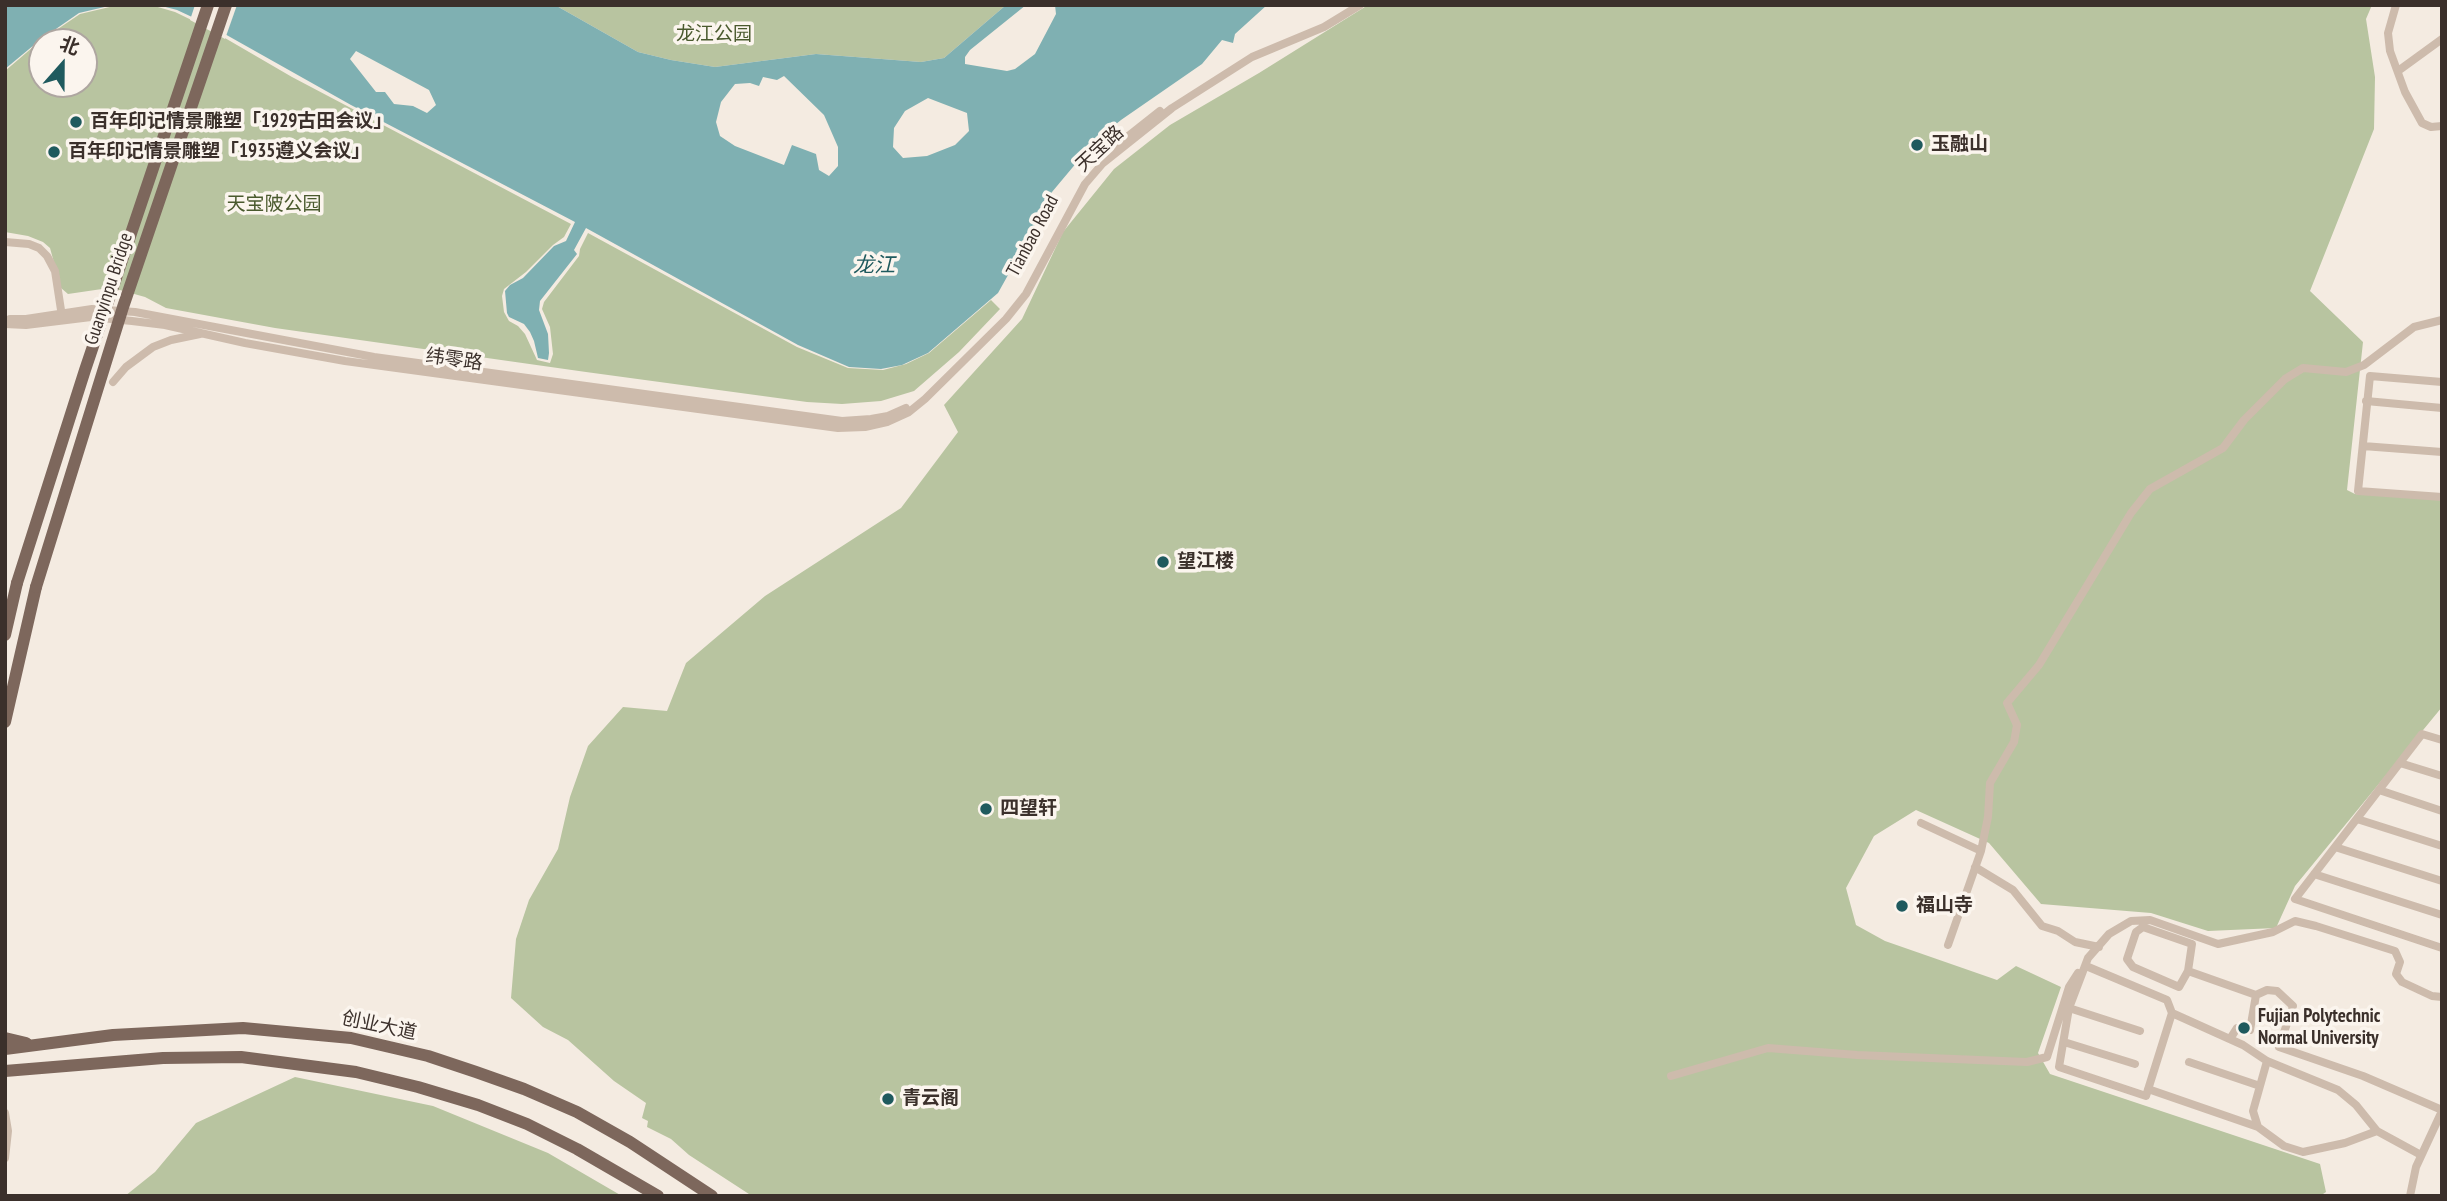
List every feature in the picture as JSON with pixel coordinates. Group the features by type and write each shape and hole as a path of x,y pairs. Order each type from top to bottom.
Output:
{"main road":[{"name":"Guanyinpu Bridge","path":"5,635 18,583 85,370 208,5"},
{"name":"Guanyinpu Bridge","path":"5,722 36,587 123,307 226,5"},
{"name":"创业大道","path":"5,1049 159,1032 243,1028 351,1038 476,1072 577,1112 630,1142 712,1196"},
{"path":"5,1038 33,1045"},
{"path":"5,1071 163,1058 241,1057 356,1072 478,1105 527,1125 577,1149 658,1196"}],"street":[{"name":"Tianbao Road","path":"899,414 1004,315 1022,292 1080,181 1100,160 1169,104 1251,53 1322,22 1352,5"},
{"name":"天宝路","path":"899,414 925,399 992,335 1026,294 1085,184 1104,163 1171,108 1252,57 1324,27 1360,5"},
{"path":"2396,5 2388,33 2390,51 2412,109 2422,122 2431,127 2442,126"},
{"path":"2398,71 2442,39"},
{"path":"5,242 29,244 39,248 47,256 55,271 61,310"},
{"name":"纬零路","path":"5,322 92,309 135,312 374,357 842,421 899,414"},
{"name":"纬零路","path":"5,322 26,325 91,317 165,325 345,360 838,428 865,427 899,414"},
{"path":"1948,945 1981,850 1988,817 1990,783 2014,742 2017,725 2007,703 2039,665 2131,513 2150,489 2223,448 2285,379 2303,368 2346,372 2364,365 2413,327 2442,320"},
{"path":"113,382 153,347 201,334"},
{"path":"2442,382 2370,376 2358,491 2442,497"},
{"path":"2366,401 2442,408"},
{"path":"2363,446 2442,452"},
{"path":"2442,740 2422,734 2295,899 2442,948"},
{"path":"2400,762 2442,776"},
{"path":"2379,790 2442,811"},
{"path":"2357,819 2442,846"},
{"path":"1921,823 1981,850"},
{"path":"2335,847 2442,881"},
{"path":"1976,867 2013,890 2042,926 2058,931 2075,942 2099,947"},
{"path":"2314,874 2442,915"},
{"path":"1671,1076 1768,1048 1857,1055 2027,1062 2046,1057 2070,987 2109,934 2131,921 2150,920 2218,944 2273,932 2295,921 2395,951 2400,962 2396,974 2402,982 2431,996 2442,997"},
{"path":"2143,927 2192,944 2188,971 2179,987 2133,967 2127,959 2136,932 2143,927"},
{"path":"2087,962 2167,1000 2172,1013 2146,1096 2059,1067 2069,1008 2087,962"},
{"path":"2188,971 2256,995 2267,990 2277,991 2293,1006 2279,1047 2362,1076 2442,1111 2421,1155 2410,1196"},
{"path":"2230,1039 2237,1028 2250,1030 2256,995"},
{"path":"2069,1008 2140,1031"},
{"path":"2172,1013 2230,1039 2267,1061 2339,1090 2356,1105 2377,1131 2421,1155"},
{"path":"2064,1042 2135,1064"},
{"path":"2258,1127 2253,1111 2267,1061"},
{"path":"2189,1062 2260,1086"},
{"path":"2148,1089 2258,1127 2284,1146 2303,1152 2345,1143 2377,1131"},
{"path":"5,1113 8,1130 5,1158"}],"green space":[{"name":"天宝陂公园","path":"118,5 151,5 175,12 571,224 564,237 504,289 502,296 504,312 509,321 525,334 537,360 550,363 553,354 550,327 542,309 544,302 579,256 588,233 797,347 848,368 883,370 906,364 929,353 991,300 1000,309 959,352 914,391 881,401 842,404 807,402 275,328 166,308 145,297 120,290 102,289 68,294 61,288 50,248 28,236 5,232 5,71 28,51 28,98 98,98 98,28 59,28 80,14"},
{"name":"龙江公园","path":"555,5 1006,5 944,58 921,62 816,54 715,67 638,52"},
{"path":"1368,5 2372,5 2366,19 2375,77 2374,129 2310,291 2363,342 2347,490 2355,494 2442,500 2442,707 2295,886 2276,928 2208,931 2151,913 2041,904 1989,843 1916,810 1874,836 1846,888 1856,925 1885,941 1997,980 2016,966 2061,987 2038,1053 2050,1074 2320,1164 2326,1192 2320,1196 752,1196 689,1155 671,1139 647,1127 648,1121 642,1118 646,1103 614,1081 568,1040 543,1027 511,998 516,939 529,900 558,849 570,797 588,746 623,707 667,711 686,663 765,596 901,508 958,432 944,405 1022,319 1063,232 1114,169 1170,125"},
{"path":"295,1077 433,1106 548,1153 622,1196 125,1196 155,1172 196,1123"}],"water":[{"path":"5,5 113,5 79,13 57,28 28,28 28,50 5,69"},
{"name":"龙江","path":"158,5 555,5 638,52 715,67 816,54 921,62 944,58 1006,5 1026,5 965,57 965,64 1007,71 1015,69 1035,54 1056,14 1055,5 1267,5 1235,34 1233,43 1222,40 1202,64 1121,120 1093,143 1052,192 998,293 928,353 902,365 881,369 849,367 798,345 586,228 574,250 577,254 540,301 539,310 548,334 549,353 548,360 538,358 530,332 524,324 509,317 507,313 505,291 523,278 554,246 566,241 575,222 177,10","holes":["356,51 429,90 436,105 427,113 413,106 394,104 385,92 376,92 350,59","784,76 824,115 838,147 838,166 829,176 819,170 816,154 792,145 784,165 735,146 720,136 716,122 721,102 735,84 750,83 759,86 763,77 777,80","928,98 967,113 969,131 955,145 927,156 903,158 893,147 894,128 905,111"]}],"pier":[{"path":"195,5 237,5 225,39 190,20"}],"place":[{"name":"百年印记情景雕塑「1929古田会议」","path":"76,122"},
{"name":"玉融山","path":"1917,145"},
{"name":"百年印记情景雕塑「1935遵义会议」","path":"54,152"},
{"name":"望江楼","path":"1163,562"},
{"name":"四望轩","path":"986,809"},
{"name":"福山寺","path":"1902,906"},
{"name":"Fujian Polytechnic Normal University","path":"2244,1028"},
{"name":"青云阁","path":"888,1099"}]}
